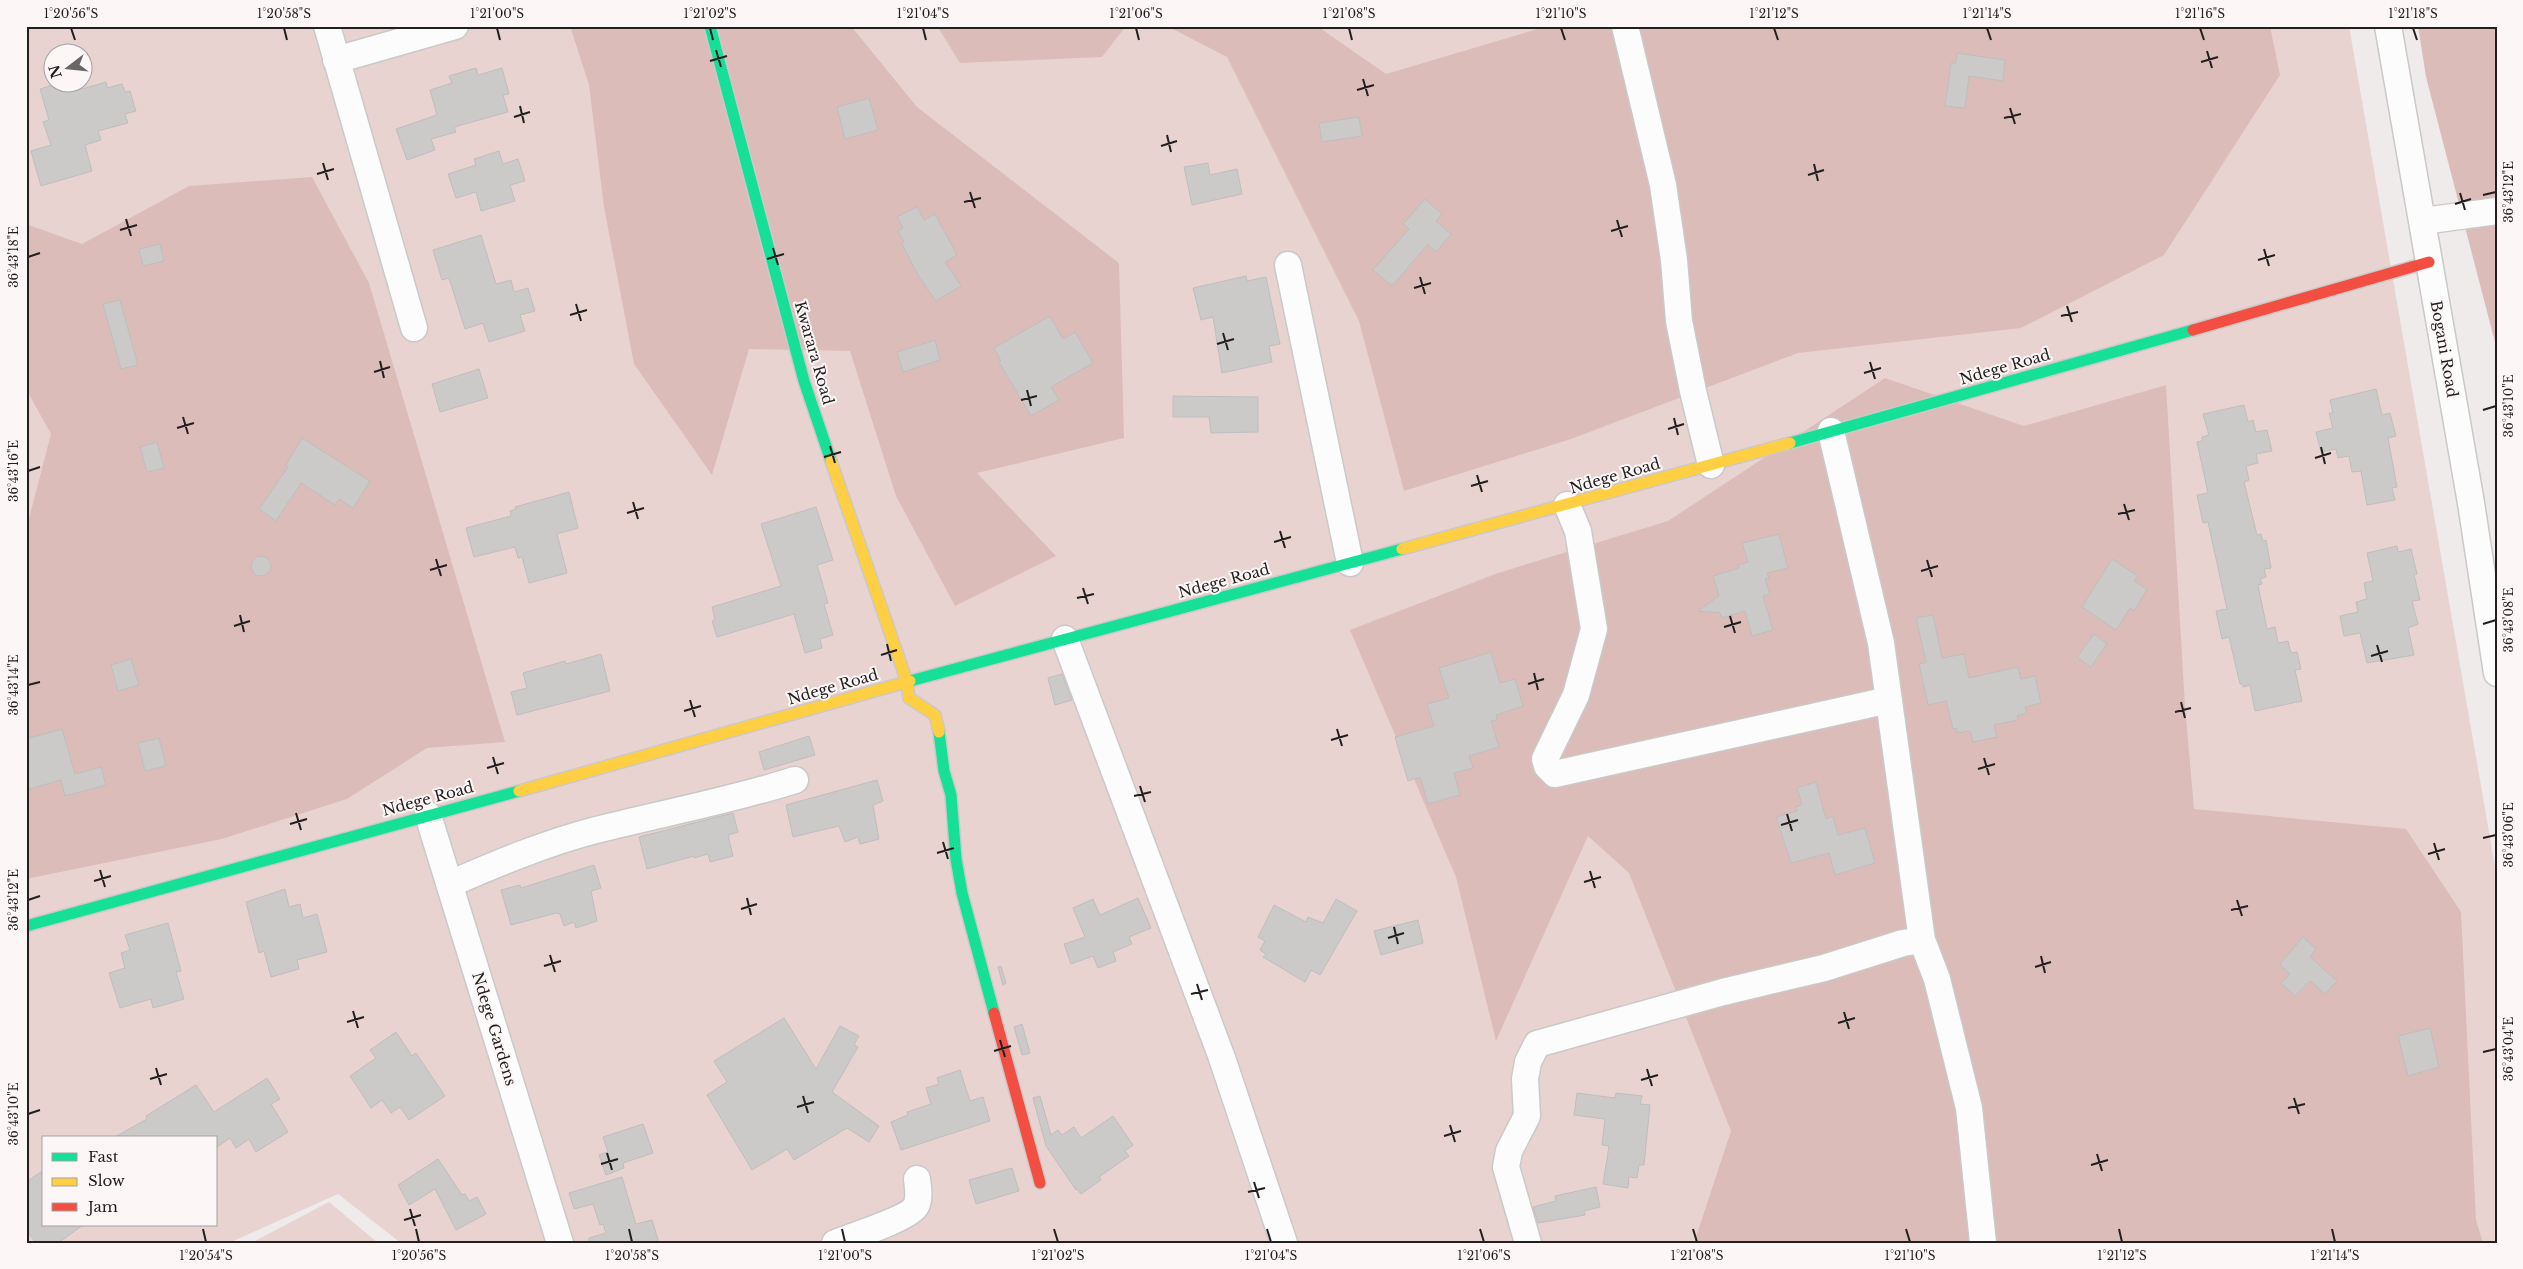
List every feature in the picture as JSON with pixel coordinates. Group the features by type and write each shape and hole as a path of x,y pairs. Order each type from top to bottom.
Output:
{"street":[{"path":"327,26 414,328"},
{"path":"336,60 455,26"},
{"name":"Kwarara Road","path":"710,26 804,380 907,682 909,698 935,715 943,750 944,770 951,795 956,859 962,893 1040,1183"},
{"path":"1624,26 1662,185 1674,260 1679,321 1711,465"},
{"name":"Bogani Road","path":"2388,26 2424,221 2429,262 2471,503 2497,673"},
{"path":"2424,221 2497,211"},
{"name":"Ndege Road","path":"26,926 907,682 1567,505 2268,310 2429,262"},
{"path":"1288,265 1350,563"},
{"path":"1831,431 1881,643 1922,940 1937,979 1969,1108 1983,1243"},
{"path":"1567,505 1578,531 1594,629 1576,695 1545,760 1547,766 1555,774 1889,700"},
{"path":"1065,639 1222,1058 1284,1243"},
{"path":"450,884 535,849 595,830 745,796 795,780"},
{"name":"Ndege Gardens","path":"428,815 560,1243"},
{"path":"1528,1243 1506,1167 1509,1151 1526,1116 1525,1079 1528,1062 1538,1044 1722,992 1824,968 1903,943 1922,940"},
{"path":"835,1243 899,1218 915,1209 919,1200 917,1180"}],"shaded area":[{"path":"26,26 2349,26 2497,878 2497,1243 401,1243 338,1194 229,1243 26,1243"},
{"path":"570,26 851,26 917,107 1119,263 1124,438 977,473 1056,556 955,606 896,496 850,351 749,349 712,475 634,364 604,207 589,85"},
{"path":"937,26 1126,26 1102,57 960,63"},
{"path":"1167,26 1317,26 1386,74 1548,26 2270,26 2280,75 2164,255 2021,328 1798,353 1571,439 1404,491 1359,321 1227,57"},
{"path":"2418,26 2497,26 2497,350 2426,77"},
{"path":"312,177 369,283 505,742 427,748 347,799 222,839 26,879 26,530 51,434 26,389 26,224 82,244 189,186"},
{"path":"1885,378 2024,426 2166,385 2185,706 2194,809 2406,829 2461,912 2476,1220 2483,1243 1694,1243 1731,1131 1629,873 1588,836 1496,1041 1456,877 1350,630 1498,573 1668,521"},
{"path":"329,1202 378,1243 251,1243"}],"building":[{"path":"1957,53 2005,60 2003,81 1969,76 1965,108 1945,106 1951,63 1956,63"},
{"path":"476,68 478,75 502,68 509,94 503,95 508,112 454,127 456,132 431,139 435,150 407,160 396,129 437,115 430,90 452,83 449,76"},
{"path":"106,82 107,88 122,84 125,92 130,91 136,111 125,114 128,123 98,131 101,140 85,145 92,171 41,186 31,151 51,145 43,122 49,120 40,89 42,88 42,92 92,92 92,86"},
{"path":"869,98 878,130 845,139 837,107"},
{"path":"1359,117 1362,136 1322,142 1319,123"},
{"path":"499,151 503,164 518,159 525,181 510,185 515,201 481,211 476,192 456,198 448,174 476,165 474,159"},
{"path":"1208,163 1210,175 1237,169 1242,194 1192,205 1184,167"},
{"path":"1425,199 1442,214 1436,221 1451,234 1436,252 1428,244 1392,286 1373,270 1409,229 1403,224"},
{"path":"917,207 924,220 935,214 957,255 945,262 961,286 936,301 918,275 902,244 904,242 898,231 903,228 897,217"},
{"path":"481,235 496,284 511,280 514,292 528,288 535,311 520,315 525,331 489,342 483,323 465,329 449,278 442,280 433,250"},
{"path":"160,244 164,261 143,266 139,249"},
{"path":"1246,276 1247,281 1266,277 1280,344 1269,346 1272,362 1222,373 1213,317 1201,320 1193,288"},
{"path":"120,300 138,365 121,369 103,304"},
{"path":"1050,316 1063,339 1075,332 1093,363 1051,387 1059,400 1031,416 999,362 1001,361 994,348"},
{"path":"935,340 940,360 903,372 897,352"},
{"path":"479,369 488,398 440,412 432,384"},
{"path":"2376,389 2382,415 2390,413 2396,436 2388,438 2397,487 2392,488 2395,500 2367,505 2361,471 2352,472 2349,456 2338,458 2336,449 2321,452 2316,432 2333,428 2329,413 2333,413 2330,400"},
{"path":"1173,396 1258,397 1258,432 1211,433 1209,417 1173,417"},
{"path":"2244,405 2248,422 2253,420 2256,432 2267,430 2272,451 2256,454 2258,463 2246,466 2249,480 2244,482 2257,535 2261,534 2263,541 2266,540 2271,568 2264,569 2266,577 2260,579 2262,584 2258,585 2267,629 2275,627 2278,643 2288,641 2291,653 2297,652 2301,669 2295,670 2302,701 2255,711 2250,685 2243,687 2243,684 2240,684 2229,637 2222,639 2216,611 2227,609 2208,522 2203,523 2197,495 2208,493 2197,442 2202,441 2202,437 2209,435 2203,414"},
{"path":"302,438 370,481 353,508 339,499 335,505 301,483 276,521 259,509 288,467 286,465"},
{"path":"157,442 164,468 147,472 140,447"},
{"path":"569,492 578,528 557,534 567,573 529,583 522,557 518,558 515,547 474,557 466,528 511,516 510,511 516,509 515,507"},
{"path":"816,507 833,560 817,565 828,603 824,604 833,635 820,639 822,648 805,653 794,614 717,637 712,621 715,620 712,607 781,586 761,524"},
{"path":"1779,534 1788,568 1767,573 1769,578 1765,579 1770,594 1763,596 1773,630 1752,636 1745,611 1722,618 1720,613 1698,611 1719,596 1713,576 1739,568 1738,565 1748,562 1742,543"},
{"path":"2397,546 2398,552 2411,549 2417,574 2414,575 2420,600 2412,601 2418,624 2408,628 2414,655 2367,663 2360,633 2344,636 2340,616 2358,612 2356,602 2367,599 2364,583 2373,581 2367,553"},
{"path":"261,556 268,559 271,566 268,573 261,576 254,573 251,566 254,559"},
{"path":"2112,559 2138,576 2134,581 2147,589 2134,611 2130,608 2116,630 2082,607"},
{"path":"1933,615 1942,658 1964,654 1969,678 2018,667 2021,679 2035,676 2041,703 2025,707 2027,713 2017,716 2018,720 1994,725 1997,737 1973,742 1970,731 1957,733 1956,728 1953,729 1946,701 1928,705 1919,664 1926,662 1916,618"},
{"path":"2094,634 2107,644 2091,667 2077,657"},
{"path":"1491,652 1500,683 1515,679 1523,706 1496,715 1497,720 1491,721 1499,747 1469,756 1473,768 1454,773 1460,795 1428,804 1420,777 1408,781 1395,737 1434,726 1427,704 1449,698 1439,668"},
{"path":"601,654 610,691 517,715 511,692 527,688 523,673 565,661 566,664"},
{"path":"131,659 139,685 118,691 111,665"},
{"path":"1062,674 1072,700 1055,705 1048,678"},
{"path":"62,729 75,774 101,767 106,785 65,796 61,780 26,790 26,739"},
{"path":"809,736 815,755 764,770 759,752"},
{"path":"159,738 166,766 145,771 138,743"},
{"path":"877,780 883,801 873,805 879,839 860,844 858,837 845,842 839,826 793,837 786,805"},
{"path":"1816,782 1826,819 1833,816 1838,835 1865,828 1875,863 1835,875 1829,853 1791,863 1776,817 1797,811 1795,807 1802,805 1797,788"},
{"path":"733,813 738,832 728,835 733,856 710,862 708,854 694,858 694,856 647,869 639,837"},
{"path":"594,865 601,888 591,891 597,921 576,928 574,922 564,926 560,914 556,913 511,925 501,890 520,885 521,888"},
{"path":"285,889 289,907 300,904 303,918 317,914 327,952 297,960 299,969 271,977 264,951 259,953 246,902"},
{"path":"1138,898 1151,928 1129,937 1132,944 1113,952 1116,961 1098,968 1093,956 1071,964 1064,944 1085,937 1073,908 1093,899 1100,915"},
{"path":"1336,899 1357,911 1320,975 1311,970 1305,982 1263,957 1266,954 1260,950 1265,941 1258,937 1274,905 1306,922 1308,917 1323,923"},
{"path":"1418,920 1423,943 1381,955 1374,931"},
{"path":"168,923 181,971 176,972 184,999 153,1008 151,999 120,1008 109,973 125,968 121,953 130,950 125,935"},
{"path":"2303,937 2316,949 2310,957 2337,981 2325,994 2310,981 2295,996 2281,983 2290,974 2280,964"},
{"path":"1001,966 1006,983 1003,985 998,967"},
{"path":"784,1018 816,1069 840,1026 859,1036 854,1045 858,1047 832,1092 879,1126 869,1142 847,1128 794,1160 787,1149 752,1170 707,1095 727,1082 714,1061"},
{"path":"1022,1024 1030,1053 1022,1055 1014,1027"},
{"path":"2430,1028 2439,1067 2408,1076 2398,1036"},
{"path":"396,1032 412,1056 416,1053 445,1096 409,1120 400,1107 391,1113 382,1100 371,1108 350,1076 376,1058 370,1050"},
{"path":"960,1070 970,1101 983,1097 990,1121 901,1150 891,1122 908,1115 907,1112 931,1104 926,1088 939,1084 937,1078"},
{"path":"267,1078 280,1099 271,1104 288,1132 256,1152 249,1139 236,1148 230,1138 218,1146 218,1136 117,1136 147,1119 146,1116 196,1085 214,1112"},
{"path":"1577,1093 1615,1098 1616,1093 1642,1096 1640,1104 1650,1105 1644,1165 1639,1165 1637,1178 1629,1177 1628,1188 1603,1184 1609,1146 1602,1145 1605,1119 1574,1115"},
{"path":"1040,1096 1051,1135 1058,1130 1062,1135 1074,1127 1081,1138 1113,1116 1133,1145 1125,1151 1129,1156 1099,1177 1101,1180 1081,1194 1076,1190 1046,1146 1033,1098"},
{"path":"643,1124 653,1153 623,1163 624,1168 606,1175 599,1155 608,1152 603,1137"},
{"path":"438,1159 462,1195 465,1194 469,1201 477,1197 486,1214 456,1230 435,1189 409,1205 398,1185"},
{"path":"1012,1168 1019,1191 976,1204 969,1180"},
{"path":"42,1171 42,1226 82,1226 58,1243 36,1243 26,1229 26,1182"},
{"path":"622,1177 636,1224 652,1220 659,1243 589,1243 589,1238 606,1233 603,1224 600,1225 593,1204 574,1209 569,1193"},
{"path":"1596,1187 1600,1207 1584,1211 1585,1215 1538,1223 1533,1207 1556,1201 1555,1196"}],"traffic: fast":[{"path":"710,26 804,381 831,461"},
{"path":"1790,443 2193,330"},
{"path":"910,681 1402,549"},
{"path":"939,732 944,771 951,795 956,859 962,893 994,1013"},
{"path":"26,926 519,791"}],"traffic: slow":[{"path":"1402,549 1790,443"},
{"path":"831,461 907,682 909,698 935,715 939,732"},
{"path":"519,791 910,681"}],"traffic: jam":[{"path":"2193,330 2429,262"},
{"path":"994,1013 1040,1183"}]}
